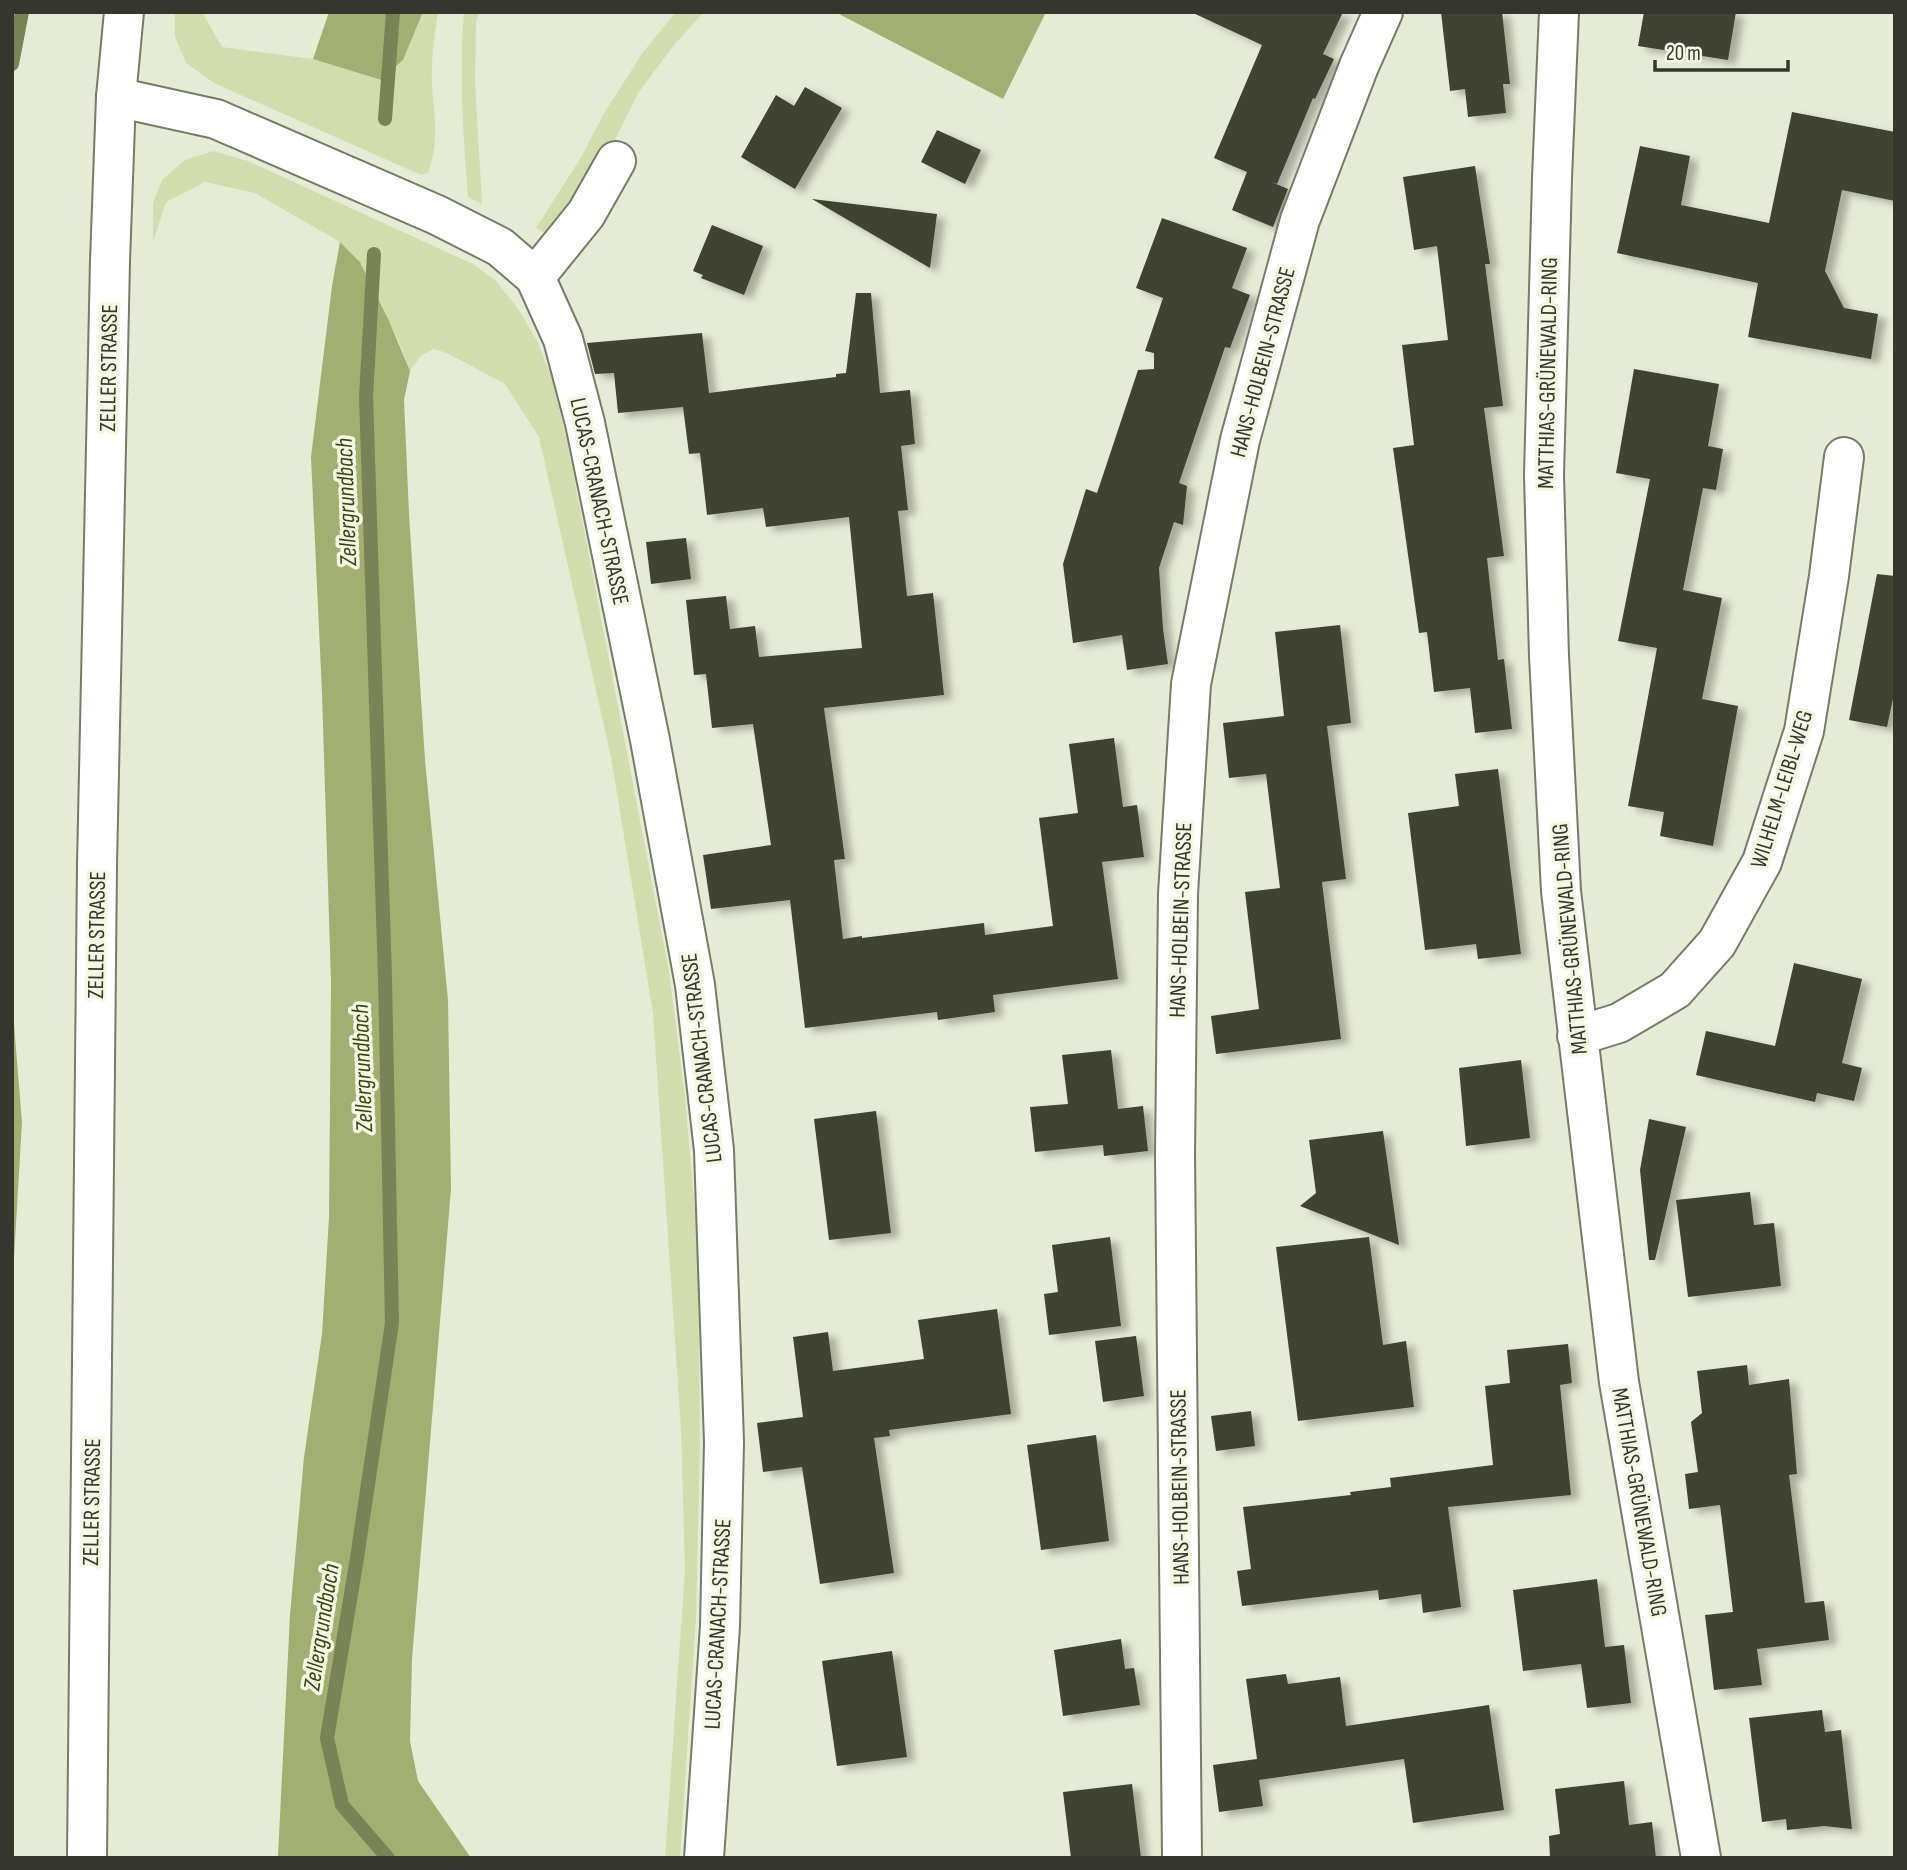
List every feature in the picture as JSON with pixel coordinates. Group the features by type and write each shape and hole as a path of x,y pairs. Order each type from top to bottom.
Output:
{"street":[{"name":"ZELLER STRASSE","path":"87,1858 97,865 110,261 116,97 124,12"},
{"name":"HANS-HOLBEIN-STRASSE","path":"1182,1858 1175,1154 1178,894 1191,684 1240,440 1300,220 1359,66 1384,12"},
{"name":"MATTHIAS-GRÜNEWALD-RING","path":"1559,12 1544,475 1560,891 1619,1382 1701,1858"},
{"name":"LUCAS-CRANACH-STRASSE","path":"116,97 229,124 448,220 500,247 535,277 563,339 579,399 650,740 695,985 713,1150 724,1442 720,1626 704,1858"},
{"path":"535,277 586,215 617,161"},
{"name":"WILHELM-LEIBL-WEG","path":"1577,1036 1619,1023 1675,990 1717,943 1762,862 1804,731 1829,576 1844,457"}],"green space":[{"path":"175,12 202,12 222,47 313,59 380,80 403,60 423,12 438,12 432,66 435,139 428,173 421,175 214,83 186,63 175,37"},
{"path":"329,12 423,12 403,60 381,80 313,59"},
{"path":"464,12 479,12 476,23 475,81 482,204 468,197 463,128"},
{"path":"676,12 704,12 674,45 638,93 610,150 552,237 536,228 644,51"},
{"path":"835,12 1046,12 1003,99"},
{"path":"213,151 248,161 475,265 496,281 519,310 537,341 551,375 568,446 669,971 685,1097 698,1248 700,1439 696,1619 680,1858 665,1858 685,1569 681,1430 653,1013 611,757 539,437 505,384 447,353 434,349 421,355 410,371 360,262 340,242 255,193 205,182 166,202 153,242 153,203 162,180 185,160"},
{"path":"340,242 360,262 410,371 404,400 409,514 425,760 448,1000 451,1189 412,1659 410,1741 418,1781 471,1858 278,1856 290,1615 304,1457 322,1334 329,1217 331,983 311,457"},
{"path":"12,1000 22,1122 12,1292"}],"building":[{"path":"1191,12 1343,12 1323,54 1334,59 1315,99 1313,98 1277,184 1271,182 1288,189 1273,227 1232,210 1247,172 1214,158 1262,45"},
{"path":"1441,12 1502,12 1510,84 1503,84 1506,113 1468,117 1465,89 1450,91"},
{"path":"1644,12 1736,12 1728,60 1638,46"},
{"path":"805,87 842,108 795,189 741,157 776,95 794,106"},
{"path":"1792,112 1895,132 1895,201 1842,190 1825,271 1844,308 1878,314 1871,359 1748,337 1758,283 1617,253 1640,146 1690,156 1681,205 1769,223"},
{"path":"937,130 981,150 965,184 921,162"},
{"path":"1475,166 1490,264 1485,264 1503,406 1484,408 1504,556 1487,558 1498,660 1504,659 1512,729 1475,733 1470,688 1434,692 1427,632 1419,633 1393,448 1414,445 1402,345 1448,340 1437,246 1414,250 1403,177"},
{"path":"812,199 937,214 930,268"},
{"path":"1162,218 1247,248 1232,288 1250,295 1230,348 1225,347 1179,483 1187,486 1183,525 1174,522 1159,568 1168,664 1127,670 1122,635 1073,643 1063,564 1086,489 1097,493 1138,370 1154,369 1154,353 1145,351 1163,298 1136,288"},
{"path":"712,225 763,246 744,295 701,278 703,275 693,271"},
{"path":"856,293 871,293 880,393 910,390 915,444 901,446 908,510 898,511 907,596 933,593 944,695 824,708 845,859 834,860 843,939 984,923 985,935 1053,926 1039,818 1078,813 1069,744 1114,738 1123,807 1137,805 1144,857 1102,862 1118,979 993,995 995,1012 938,1020 937,1012 805,1028 790,900 711,909 703,855 771,845 753,724 712,728 706,674 694,675 686,600 726,596 730,629 755,626 759,657 862,648 849,517 766,527 763,508 707,515 700,453 689,454 683,407 618,413 614,373 595,374 587,343 702,333 709,393 836,377 836,374 846,373"},
{"path":"1634,369 1719,384 1708,446 1723,449 1716,490 1703,488 1683,590 1722,598 1702,699 1738,706 1713,846 1660,836 1664,812 1628,806 1657,648 1618,641 1650,479 1616,473"},
{"path":"686,538 691,579 651,584 646,542"},
{"path":"1877,574 1895,576 1895,689 1887,727 1849,720"},
{"path":"1340,625 1351,723 1327,726 1346,879 1322,882 1341,1039 1216,1054 1211,1016 1259,1009 1245,892 1280,888 1266,774 1229,778 1223,723 1284,716 1275,632"},
{"path":"1498,769 1521,954 1478,959 1476,944 1425,950 1408,813 1459,806 1455,774"},
{"path":"1794,963 1862,979 1842,1063 1862,1068 1854,1101 1817,1093 1815,1102 1696,1075 1706,1031 1775,1046"},
{"path":"1111,1050 1118,1109 1143,1106 1148,1151 1104,1156 1103,1145 1035,1152 1030,1107 1068,1104 1062,1055"},
{"path":"1521,1060 1530,1138 1466,1146 1459,1068"},
{"path":"876,1111 891,1233 829,1240 814,1119"},
{"path":"1649,1119 1686,1127 1655,1260 1649,1260 1640,1170"},
{"path":"1383,1131 1399,1245 1300,1206 1316,1193 1309,1140"},
{"path":"1750,1192 1754,1225 1774,1223 1781,1286 1688,1297 1676,1200"},
{"path":"1110,1237 1121,1326 1049,1335 1044,1294 1058,1292 1052,1245"},
{"path":"1369,1237 1383,1345 1406,1341 1414,1407 1298,1421 1276,1247"},
{"path":"997,1309 1011,1414 889,1430 890,1436 874,1438 894,1573 820,1584 802,1467 763,1472 757,1423 803,1417 793,1337 828,1332 833,1371 924,1359 918,1320"},
{"path":"1136,1336 1144,1396 1103,1402 1095,1341"},
{"path":"1568,1344 1572,1383 1560,1385 1571,1495 1448,1507 1461,1607 1423,1613 1421,1594 1379,1600 1378,1590 1242,1606 1237,1571 1251,1569 1243,1507 1351,1495 1350,1492 1391,1487 1390,1478 1493,1465 1485,1386 1510,1383 1507,1350"},
{"path":"1747,1365 1749,1385 1789,1379 1797,1474 1789,1475 1805,1603 1824,1601 1829,1640 1757,1649 1762,1685 1714,1690 1705,1615 1733,1612 1720,1505 1689,1509 1685,1474 1698,1472 1691,1422 1702,1413 1697,1371"},
{"path":"1251,1411 1255,1446 1216,1451 1211,1416"},
{"path":"1096,1435 1109,1541 1041,1550 1027,1445"},
{"path":"1597,1579 1605,1647 1624,1645 1631,1703 1587,1708 1581,1664 1523,1671 1513,1590"},
{"path":"1121,1639 1125,1669 1134,1668 1140,1705 1063,1716 1054,1650"},
{"path":"892,1651 907,1757 837,1766 822,1661"},
{"path":"1286,1674 1288,1684 1340,1677 1346,1726 1489,1705 1504,1810 1413,1823 1404,1759 1259,1780 1263,1806 1219,1812 1213,1765 1257,1759 1246,1679"},
{"path":"1822,1710 1825,1732 1841,1730 1852,1829 1824,1826 1787,1830 1786,1819 1762,1822 1749,1718"},
{"path":"1624,1781 1629,1825 1652,1822 1656,1858 1550,1858 1549,1836 1560,1834 1555,1789"},
{"path":"1132,1784 1141,1858 1071,1858 1063,1792"}],"waterway":[{"path":"12,64 22,12"},
{"name":"Zellergrundbach","path":"385,119 393,12"},
{"name":"Zellergrundbach","path":"374,254 366,397 385,977 392,1323 327,1738 342,1805 388,1858"}]}
